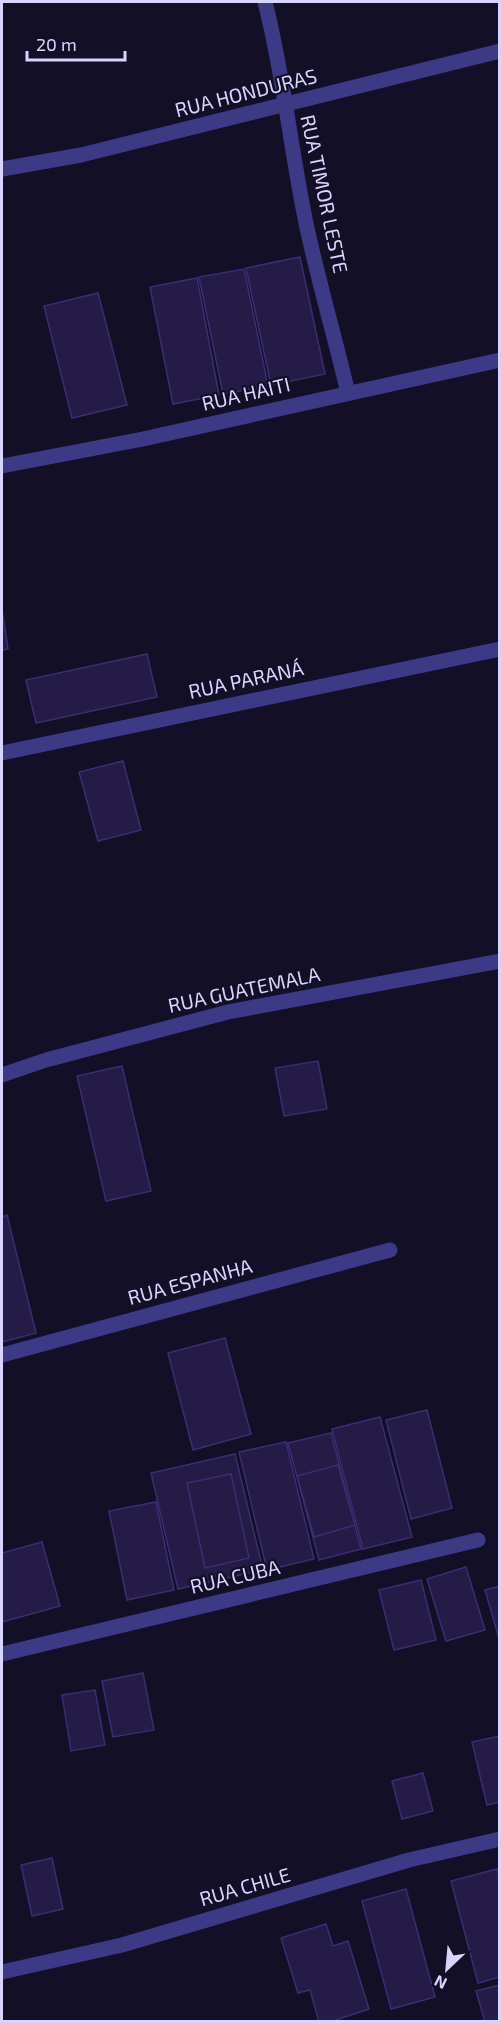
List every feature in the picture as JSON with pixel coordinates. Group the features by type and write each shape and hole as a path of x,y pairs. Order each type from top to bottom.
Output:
{"street":[{"name":"RUA TIMOR LESTE","path":"265,2 275,42 307,229 348,393"},
{"name":"RUA HONDURAS","path":"2,169 81,155 500,51"},
{"name":"RUA HAITI","path":"2,466 142,439 500,360"},
{"name":"RUA PARANÁ","path":"2,753 500,649"},
{"name":"RUA GUATEMALA","path":"2,1075 228,1011 500,961"},
{"name":"RUA ESPANHA","path":"2,1355 390,1250"},
{"name":"RUA CUBA","path":"2,1654 478,1540"},
{"name":"RUA CHILE","path":"2,1972 122,1945 409,1860 500,1839"}],"building":[{"path":"300,257 325,374 271,385 246,268"},
{"path":"244,269 268,386 223,394 199,277"},
{"path":"197,278 219,395 173,404 150,287"},
{"path":"98,293 127,405 72,418 44,306"},
{"path":"2,609 8,649 2,650"},
{"path":"147,654 157,697 36,723 26,680"},
{"path":"123,761 141,830 98,841 79,772"},
{"path":"318,1061 327,1109 284,1116 275,1068"},
{"path":"122,1066 151,1191 106,1201 77,1076"},
{"path":"7,1215 36,1333 2,1342 2,1217"},
{"path":"225,1338 251,1434 193,1450 168,1353"},
{"path":"427,1410 452,1508 411,1519 386,1420"},
{"path":"380,1417 412,1537 363,1549 332,1429"},
{"path":"331,1433 361,1549 319,1560 288,1443"},
{"path":"286,1442 314,1559 267,1570 239,1452"},
{"path":"235,1454 263,1570 178,1589 151,1473"},
{"path":"338,1465 355,1525 314,1537 297,1476"},
{"path":"231,1474 249,1558 205,1568 187,1483"},
{"path":"156,1502 174,1590 127,1600 109,1511"},
{"path":"42,1542 60,1606 2,1622 2,1553"},
{"path":"466,1567 485,1630 446,1641 427,1579"},
{"path":"421,1580 436,1640 394,1650 379,1590"},
{"path":"500,1586 500,1642 485,1590"},
{"path":"143,1673 154,1730 113,1737 102,1681"},
{"path":"95,1690 105,1745 71,1751 62,1695"},
{"path":"500,1736 500,1802 487,1805 472,1742"},
{"path":"423,1773 433,1811 402,1819 392,1781"},
{"path":"52,1858 63,1909 32,1916 21,1865"},
{"path":"497,1869 500,1879 500,1977 478,1983 451,1881"},
{"path":"406,1889 435,1997 391,2009 362,1901"},
{"path":"326,1924 333,1946 348,1941 369,2009 330,2022 319,2022 310,1990 298,1993 281,1938"},
{"path":"500,1985 500,2022 485,2022 476,1991"}]}
